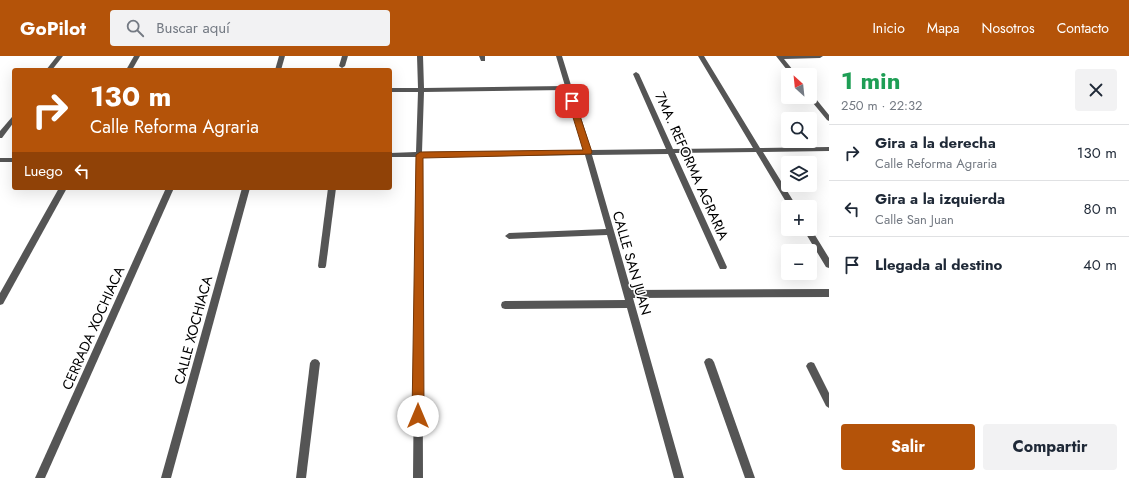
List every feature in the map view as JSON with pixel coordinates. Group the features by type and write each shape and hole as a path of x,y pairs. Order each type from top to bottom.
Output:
{"street":[{"path":"51,68 60,56"},
{"path":"130,68 137,56"},
{"path":"279,68 282,56"},
{"path":"342,66 345,56"},
{"path":"418,478 420,56"},
{"name":"CALLE SAN JUAN","path":"559,56 588,152 609,232 679,478"},
{"path":"701,56 789,200"},
{"path":"780,56 820,56"},
{"path":"780,56 789,68"},
{"name":"7MA. REFORMA AGRARIA","path":"636,74 723,268"},
{"path":"392,90 568,88"},
{"path":"817,104 829,119"},
{"path":"0,136 12,121"},
{"path":"392,156 829,149"},
{"path":"0,160 12,160"},
{"path":"0,301 62,190"},
{"name":"CERRADA XOCHIACA","path":"40,478 169,190"},
{"name":"CALLE XOCHIACA","path":"166,478 245,190"},
{"path":"322,266 332,190"},
{"path":"509,236 609,232"},
{"path":"811,236 829,265"},
{"path":"627,294 829,293"},
{"path":"505,304 630,304"},
{"path":"710,362 750,478"},
{"path":"301,478 315,363"},
{"path":"811,366 829,404"}],"route":[{"path":"418,416 420,155 588,152 572,101"}]}
